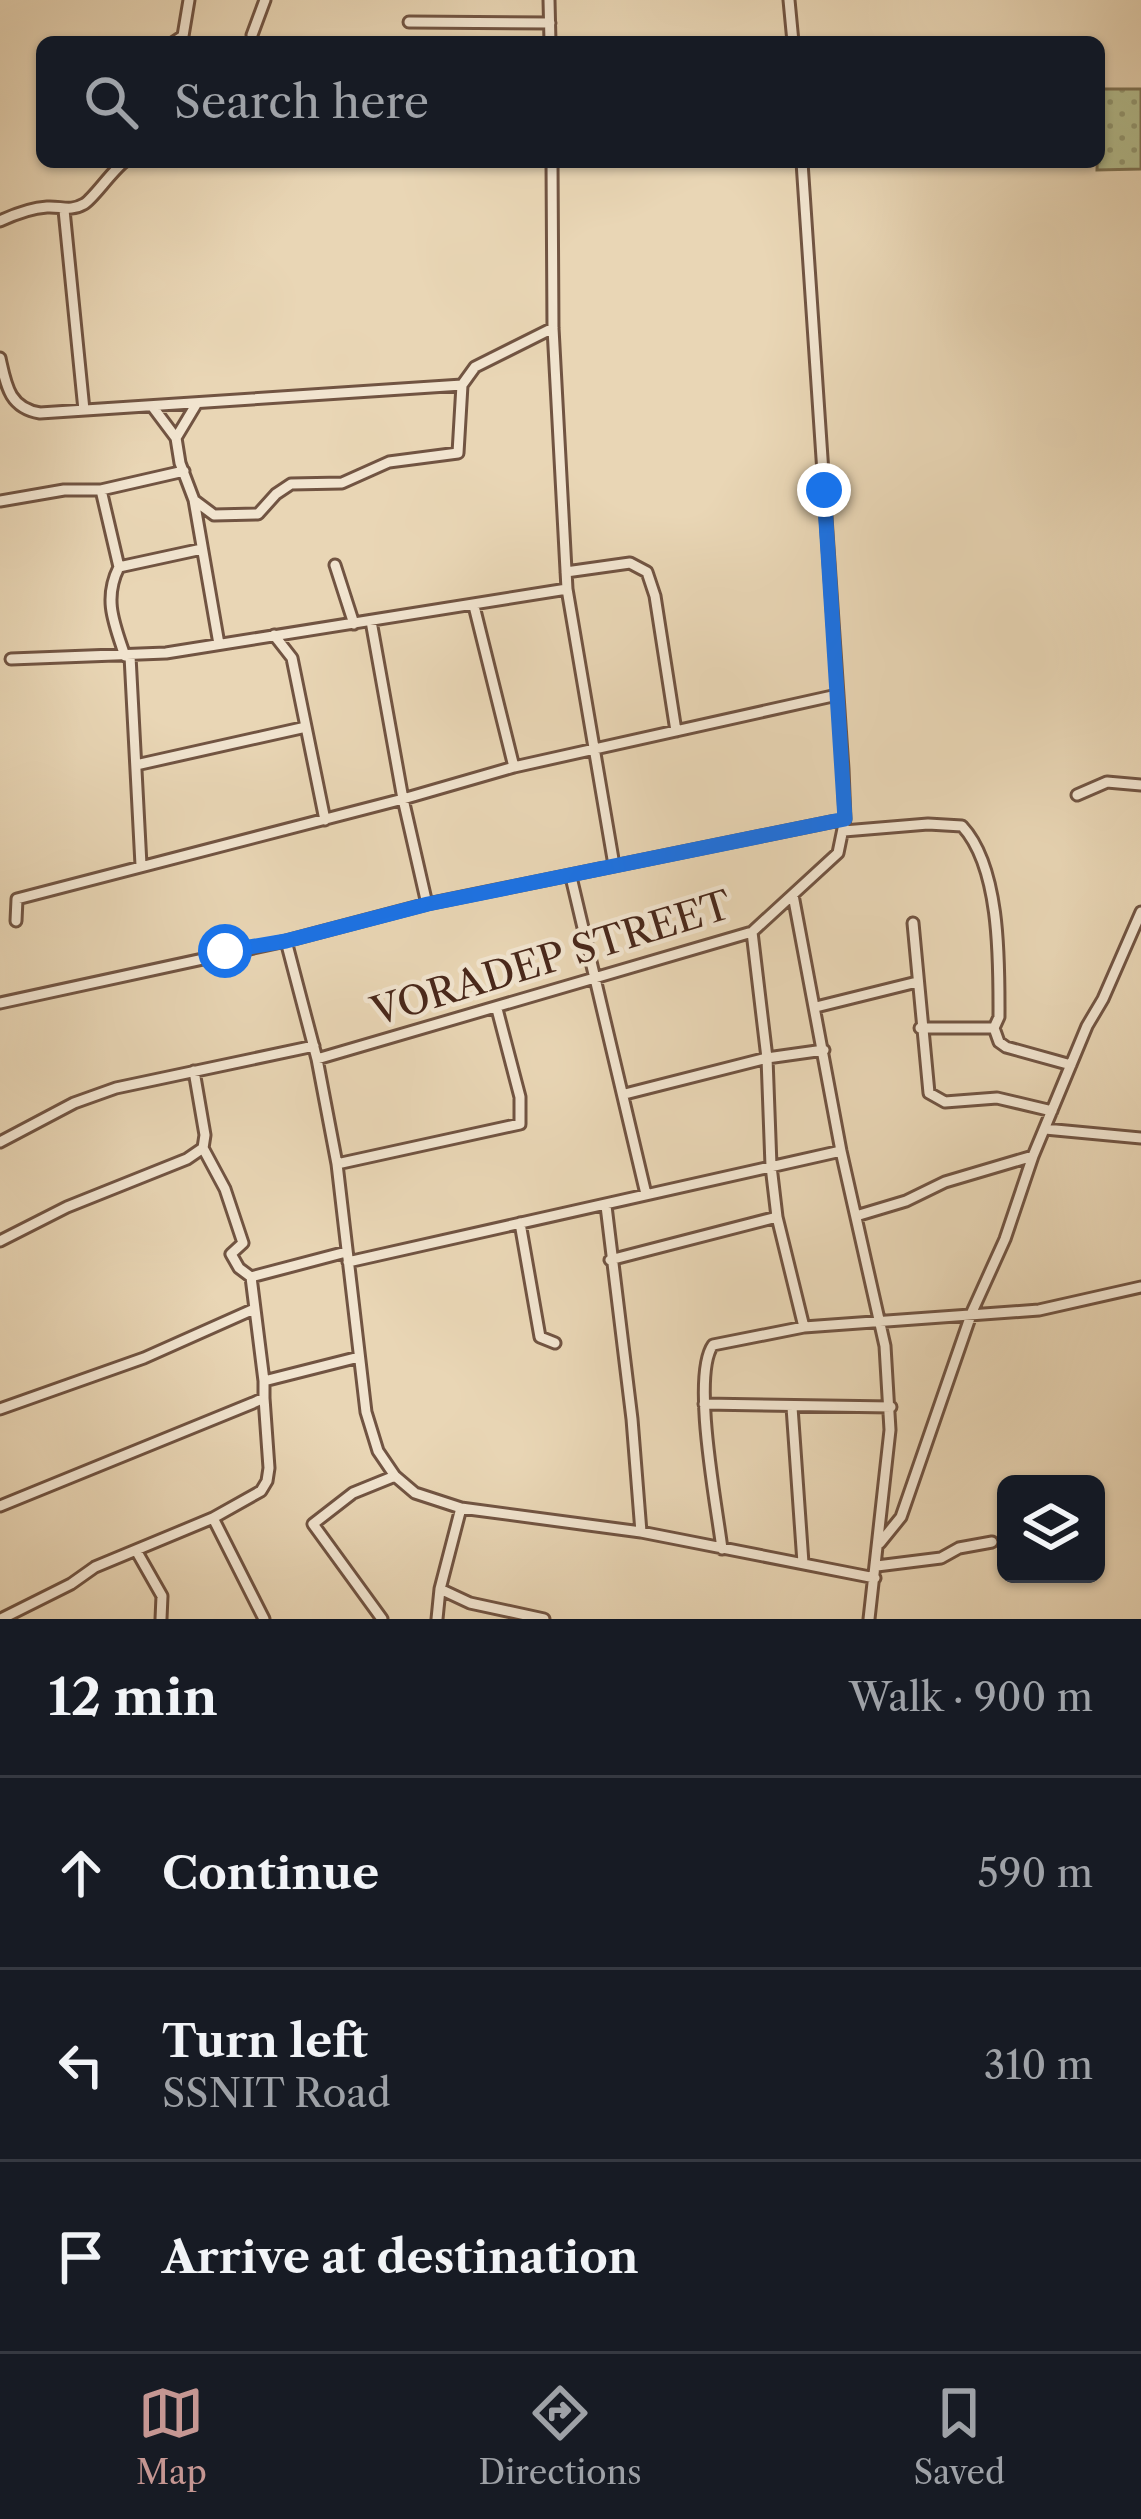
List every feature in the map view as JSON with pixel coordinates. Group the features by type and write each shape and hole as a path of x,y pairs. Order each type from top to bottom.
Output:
{"street":[{"path":"183,36 189,0"},
{"path":"252,35 265,0"},
{"path":"549,0 550,36"},
{"path":"789,0 792,36"},
{"path":"409,22 550,22"},
{"path":"0,221 20,212 47,207 64,211 88,202 116,168"},
{"path":"552,168 553,328 567,589 614,866"},
{"path":"802,168 845,825"},
{"path":"64,211 84,410"},
{"path":"194,500 214,515 257,514 291,484 342,483 389,462 458,453 462,385 476,367 553,328"},
{"path":"0,358 12,400 40,413 462,385"},
{"path":"176,437 197,403"},
{"path":"152,406 176,437 194,500 219,644"},
{"path":"0,501 64,490 101,490 184,471"},
{"path":"101,490 119,567 108,589 109,602 128,656 142,865"},
{"path":"119,567 202,549"},
{"path":"566,572 630,563 647,572 676,730"},
{"path":"334,565 354,624"},
{"path":"11,659 128,656 567,589"},
{"path":"475,606 514,767"},
{"path":"371,621 403,799 428,904"},
{"path":"274,635 290,652 325,820"},
{"path":"16,921 17,899 514,767 837,695"},
{"path":"136,765 306,728"},
{"path":"1077,795 1107,782 1141,785"},
{"path":"0,1004 286,941 428,904 614,866 845,825 928,824 962,826 978,852 999,932 999,1017 994,1028 999,1042 1071,1065"},
{"name":"VORADEP STREET","path":"317,1059 752,932 838,853 845,825"},
{"path":"572,877 646,1194"},
{"path":"793,896 880,1324 891,1407 869,1619"},
{"path":"880,1543 901,1517 972,1312 1005,1239 1033,1156 1141,912"},
{"path":"913,923 929,1093 937,1099 997,1098 1040,1112 1052,1111"},
{"path":"752,932 767,1058 777,1217 804,1327"},
{"path":"286,941 317,1059 337,1164 370,1433 395,1477 415,1492 461,1508 641,1532 876,1572 992,1542"},
{"path":"816,1007 917,982"},
{"path":"337,1164 520,1124 518,1084 497,1009"},
{"path":"920,1028 994,1028"},
{"path":"0,1142 74,1103 116,1088 314,1046"},
{"path":"625,1094 767,1058 824,1050"},
{"path":"2,1619 95,1567 213,1518 261,1491 268,1481 264,1381 251,1277 231,1255 243,1243 203,1148 194,1071"},
{"path":"1045,1129 1141,1138"},
{"path":"0,1241 203,1148"},
{"path":"251,1277 606,1206 841,1150"},
{"path":"856,1216 906,1201 945,1182 1033,1156"},
{"path":"606,1206 641,1532"},
{"path":"610,1260 777,1217"},
{"path":"520,1222 539,1337 555,1343"},
{"path":"722,1549 704,1404 704,1369 713,1345 804,1327 1039,1310 1141,1287"},
{"path":"0,1408 144,1358 254,1309"},
{"path":"264,1381 359,1357"},
{"path":"0,1506 264,1398"},
{"path":"704,1404 891,1407"},
{"path":"792,1407 803,1563"},
{"path":"382,1619 313,1524 353,1493 395,1477"},
{"path":"437,1619 461,1508"},
{"path":"213,1518 264,1619"},
{"path":"137,1552 163,1596 161,1619"},
{"path":"440,1589 470,1603 544,1619"}],"green space":[{"path":"1105,89 1141,89 1141,169 1097,170 1105,168"}],"route":[{"path":"225,951 286,941 428,904 845,819 824,490"}]}
